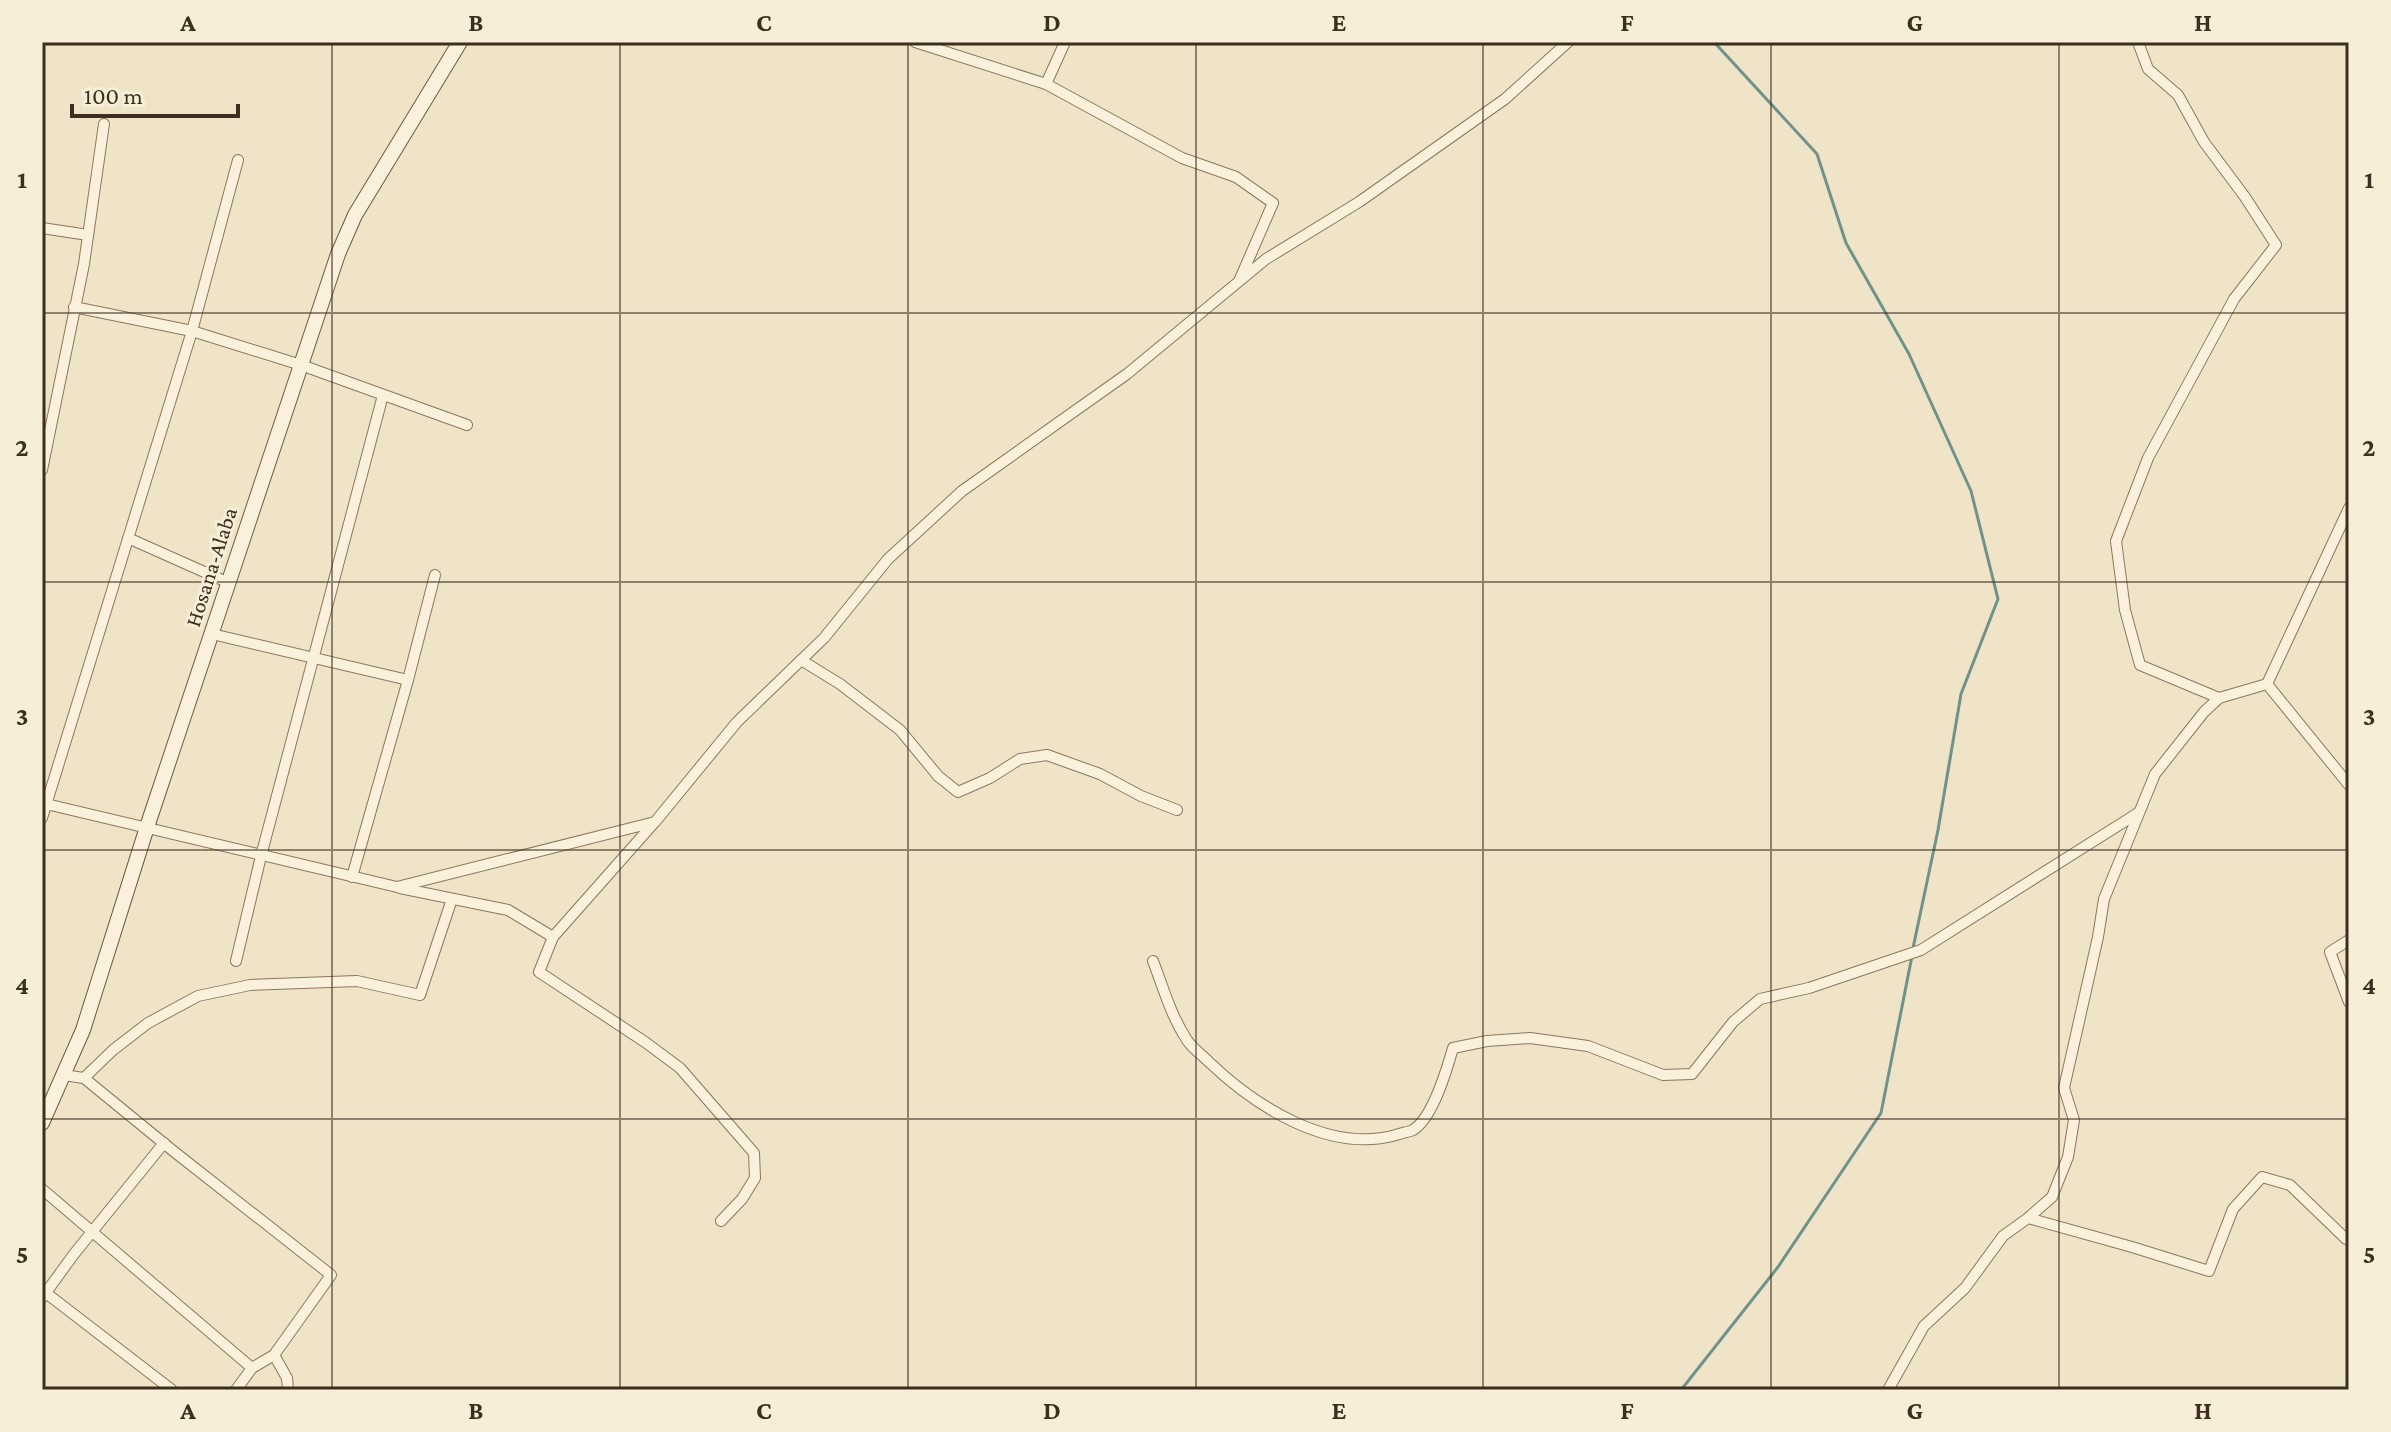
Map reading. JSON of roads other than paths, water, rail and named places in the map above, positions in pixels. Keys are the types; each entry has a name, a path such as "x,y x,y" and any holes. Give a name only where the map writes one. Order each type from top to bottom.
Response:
{"main road":[{"name":"Hosana-Alaba","path":"42,1123 83,1030 147,827 338,254 355,215 460,42"}],"street":[{"path":"915,42 1046,84 1182,158 1236,177 1273,203 1239,281"},
{"path":"1046,84 1065,42"},
{"path":"721,1221 742,1199 755,1178 754,1153 680,1068 539,972 553,937 655,822 737,722 824,638 888,559 962,491 1127,374 1266,259 1359,202 1505,99 1568,42"},
{"path":"2138,42 2148,69 2178,95 2204,142 2276,245 2234,299 2148,458 2116,541 2125,610 2140,665 2219,698"},
{"path":"42,470 84,264 104,124"},
{"path":"42,818 192,331 238,160"},
{"path":"42,228 88,235"},
{"path":"74,307 192,331 301,365 467,425"},
{"path":"236,961 383,395"},
{"path":"1888,1390 1924,1326 1965,1288 2003,1236 2052,1197 2068,1157 2074,1120 2064,1088 2104,899 2138,813 2155,774 2204,712 2219,698 2267,684 2349,508"},
{"path":"128,538 229,583"},
{"path":"352,877 435,575"},
{"path":"212,634 408,680"},
{"path":"801,660 840,684 900,730 938,776 958,792 990,778 1020,759 1047,755 1100,774 1141,796 1177,810"},
{"path":"2267,684 2349,785"},
{"path":"45,803 261,856 508,910 553,937"},
{"path":"1153,961 1188,1041 1225,1077 1269,1109 1312,1129 1341,1137 1381,1139 1414,1129 1429,1111 1445,1078 1453,1048 1487,1041 1530,1038 1588,1046 1663,1075 1692,1074 1733,1022 1760,999 1809,988 1921,950 2138,813"},
{"path":"397,887 655,822"},
{"path":"84,1078 148,1023 198,996 250,985 357,981 420,995 452,899"},
{"path":"2349,940 2330,952 2349,1002"},
{"path":"63,1075 84,1078 331,1275 274,1355 252,1368 236,1390"},
{"path":"164,1143 44,1296 172,1390"},
{"path":"2028,1218 2209,1271 2233,1209 2262,1177 2290,1185 2346,1239"},
{"path":"42,1189 252,1368"},
{"path":"274,1355 287,1378 288,1390"}],"waterway":[{"path":"1714,42 1817,154 1846,243 1909,354 1971,491 1998,599 1961,694 1938,830 1913,948"},
{"path":"1681,1390 1778,1267 1881,1113 1912,956"}]}
